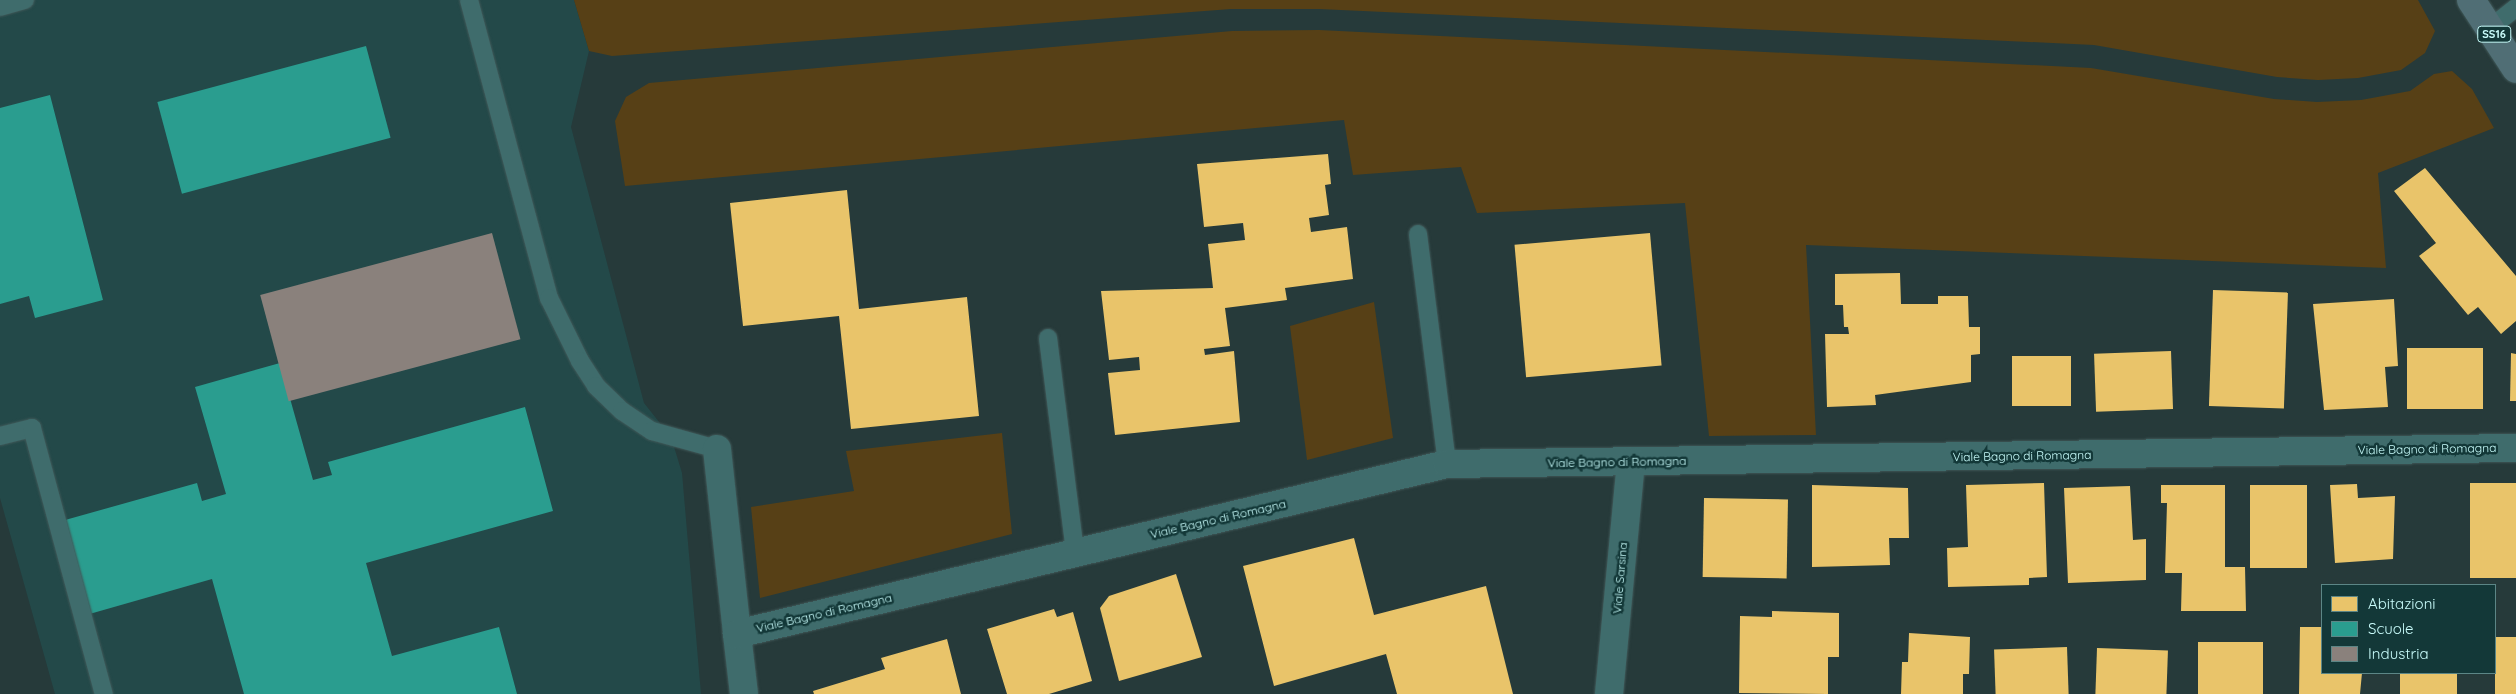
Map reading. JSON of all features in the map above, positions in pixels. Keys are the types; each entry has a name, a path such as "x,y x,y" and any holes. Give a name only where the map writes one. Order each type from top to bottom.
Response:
{"main road":[{"name":"SS16","path":"2471,0 2516,69"}],"street":[{"name":"Viale Bagno di Romagna","path":"737,634 1447,464 2516,448"},
{"name":"Viale Bagno di Romagna","path":"717,449 744,694"},
{"name":"Viale Sarsina","path":"1609,694 1631,462"}],"lane":[{"path":"0,7 25,0"},
{"path":"469,0 549,298 580,362 603,393 622,411 652,431 717,449"},
{"path":"2490,28 2516,8"},
{"path":"1418,234 1447,464"},
{"path":"1048,338 1075,553"},
{"path":"0,436 32,428 104,694"}],"shaded area":[{"path":"0,0 574,0 589,51 571,127 644,403 671,437 682,473 701,694 55,694 0,498"},
{"path":"574,0 2418,0 2435,31 2425,53 2401,70 2358,78 2318,80 2277,77 2094,45 1319,9 1231,9 612,56 589,51"},
{"path":"1319,30 2091,68 2274,99 2317,102 2361,100 2410,91 2434,74 2452,71 2472,89 2494,128 2378,173 2386,268 1806,245 1816,435 1709,436 1685,203 1477,213 1461,167 1353,175 1344,120 625,186 615,121 626,97 649,83 1232,31"},
{"path":"1374,302 1393,438 1307,460 1290,326"},
{"path":"1002,433 1012,534 760,598 751,507 854,491 846,451"}],"building: Abitazioni":[{"path":"1328,154 1331,184 1325,185 1329,215 1309,218 1311,232 1347,227 1353,279 1285,288 1287,300 1225,308 1230,346 1204,349 1205,355 1234,351 1240,422 1115,435 1108,373 1140,370 1139,357 1109,360 1101,291 1213,288 1208,244 1245,240 1243,223 1204,227 1197,164"},
{"path":"2425,168 2516,276 2516,321 2501,334 2478,307 2468,315 2419,256 2436,243 2394,191"},
{"path":"847,190 859,309 967,297 979,416 851,429 839,316 743,326 730,203"},
{"path":"1650,233 1662,365 1526,377 1515,245"},
{"path":"1900,273 1901,304 1938,304 1938,296 1968,296 1969,327 1980,327 1980,354 1971,355 1971,382 1875,395 1876,405 1827,407 1825,334 1849,334 1848,327 1844,327 1843,305 1835,305 1835,274"},
{"path":"2213,290 2288,293 2284,409 2209,406"},
{"path":"2394,299 2398,366 2385,367 2388,407 2324,410 2313,304"},
{"path":"2407,348 2483,348 2483,409 2407,409"},
{"path":"2171,351 2173,409 2096,412 2094,354"},
{"path":"2511,353 2516,354 2516,401 2510,401"},
{"path":"2012,356 2071,356 2071,406 2012,406"},
{"path":"2044,483 2047,577 2029,578 2029,585 1948,587 1947,548 1968,547 1966,485"},
{"path":"2470,483 2516,483 2516,578 2470,578"},
{"path":"2357,484 2358,498 2395,496 2393,559 2335,563 2330,485"},
{"path":"1812,485 1908,488 1909,538 1889,538 1890,565 1812,567"},
{"path":"2161,485 2225,485 2225,567 2245,567 2246,611 2181,611 2182,573 2165,573 2167,503 2161,503"},
{"path":"2250,485 2307,485 2307,568 2250,568"},
{"path":"2130,486 2133,540 2146,539 2146,580 2068,583 2064,488"},
{"path":"1704,498 1788,499 1787,578 1703,577"},
{"path":"1354,538 1374,615 1486,586 1513,694 1397,694 1386,654 1274,686 1243,566"},
{"path":"1176,574 1202,657 1119,681 1100,608 1109,596"},
{"path":"1054,609 1057,617 1073,612 1092,681 1049,694 1007,694 987,629"},
{"path":"1772,611 1839,613 1839,657 1828,657 1828,694 1739,693 1740,616 1772,617"},
{"path":"2300,627 2321,627 2321,674 2362,674 2360,694 2299,694"},
{"path":"1909,633 1970,637 1969,674 1963,674 1963,694 1901,694 1902,662 1908,662"},
{"path":"2496,637 2516,637 2516,694 2495,694"},
{"path":"947,639 961,694 814,694 813,691 885,669 881,658"},
{"path":"2198,642 2263,642 2263,694 2198,694"},
{"path":"2067,647 2069,694 1996,694 1994,650"},
{"path":"2097,648 2168,650 2166,694 2095,694"},
{"path":"2400,674 2457,674 2457,694 2400,694"}],"building: Scuole":[{"path":"366,46 391,138 182,194 157,102"},
{"path":"50,95 103,300 35,318 29,296 0,304 0,108"},
{"path":"280,363 313,480 332,475 328,462 525,407 553,511 366,563 392,656 499,627 517,694 244,694 212,579 86,615 58,522 197,483 202,501 226,494 195,387"}],"building: Industria":[{"path":"492,233 520,339 289,401 260,295"}]}
